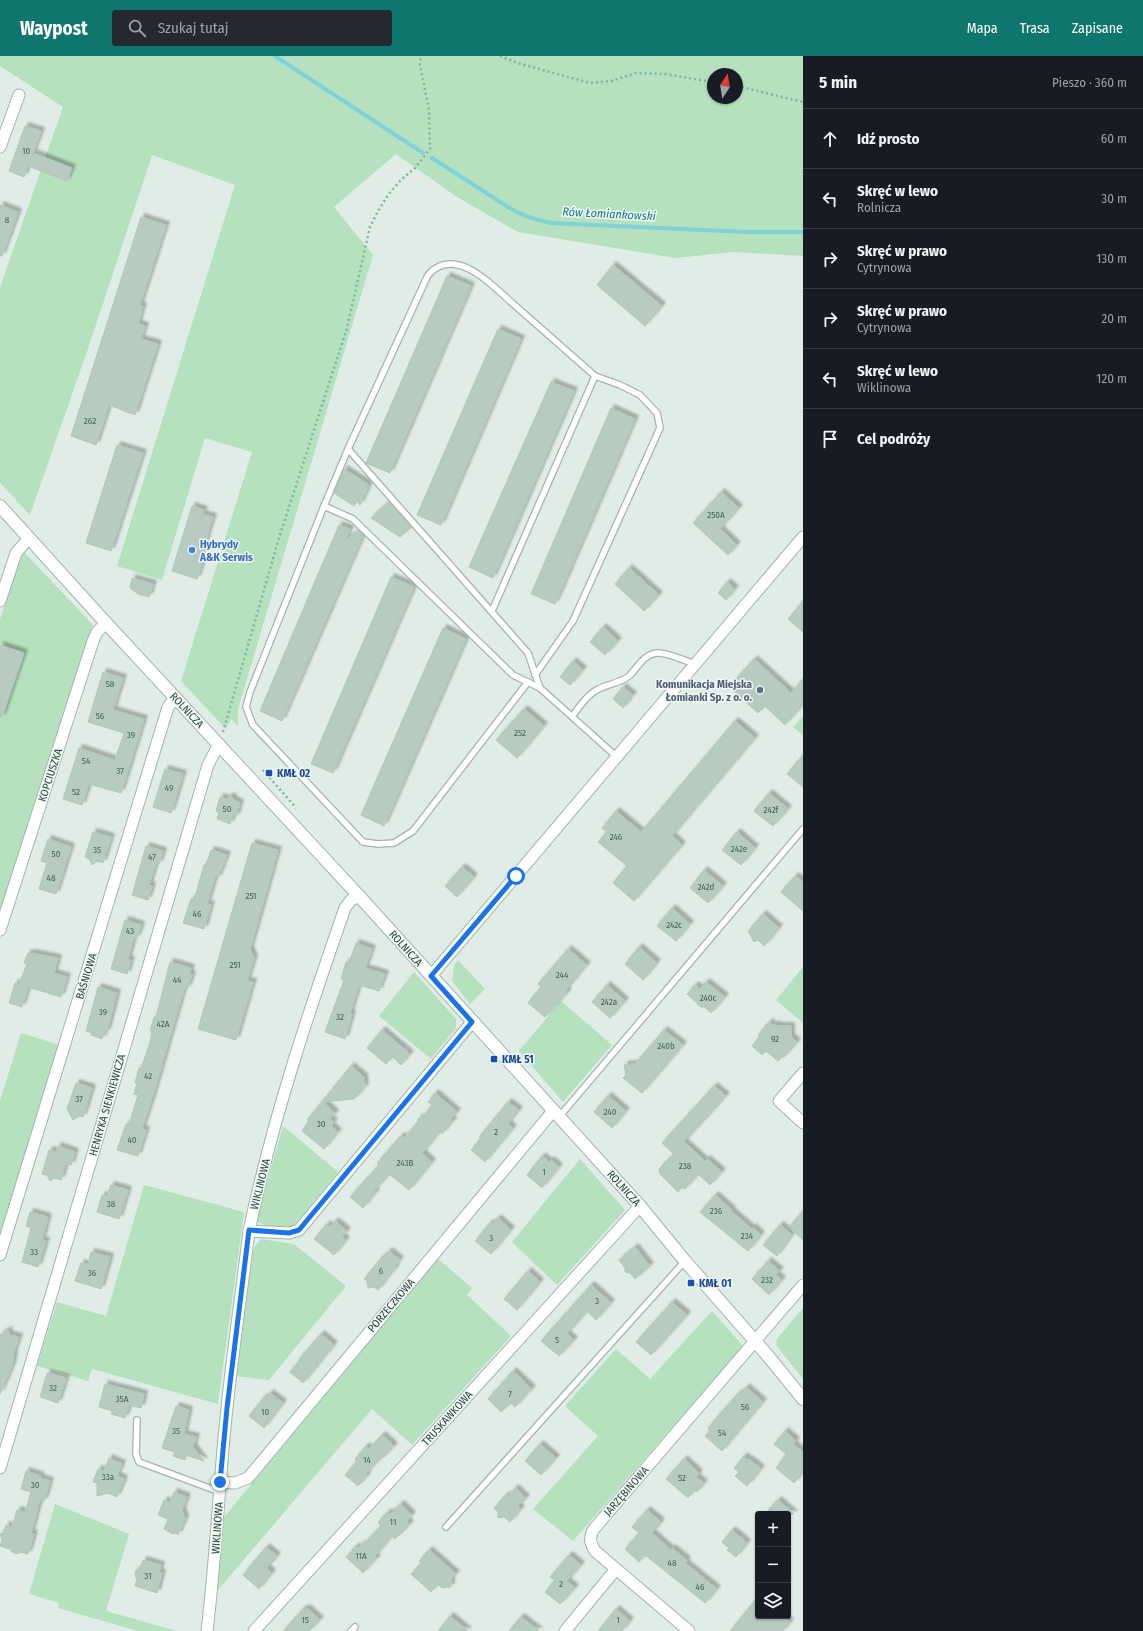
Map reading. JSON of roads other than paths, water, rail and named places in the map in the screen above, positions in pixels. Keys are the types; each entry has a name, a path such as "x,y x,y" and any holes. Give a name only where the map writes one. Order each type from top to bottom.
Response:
{"street":[{"path":"0,147 19,95"},
{"name":"ROLNICZA","path":"0,506 175,698 359,896 640,1206 684,1261 755,1341 803,1400"},
{"path":"431,976 803,537"},
{"path":"0,601 16,553 30,538"},
{"name":"KOPCIUSZKA","path":"0,930 93,641 97,632 106,623"},
{"name":"BAŚNIOWA","path":"0,1256 169,704 175,698"},
{"name":"HENRYKA SIENKIEWICZA","path":"0,1468 208,765 219,744"},
{"name":"WIKLINOWA","path":"207,1631 214,1580 227,1408 249,1230 269,1148 308,1014 345,908 351,900 359,896"},
{"path":"249,1230 289,1233 299,1230 472,1022"},
{"path":"803,1073 779,1102 803,1123"},
{"name":"PORZECZKOWA","path":"220,1487 248,1478 556,1114"},
{"name":"TRUSKAWKOWA","path":"254,1631 640,1206"},
{"path":"755,1341 803,1285"},
{"name":"JARZĘBINOWA","path":"689,1631 595,1551 590,1544 590,1535 755,1341"},
{"path":"565,1631 616,1569"}],"lane":[{"path":"528,682 413,831 394,843 378,844 363,842 253,725 246,707 250,692 348,449 428,275 435,268 443,264 457,264 470,269 490,284 595,376 620,385 640,395 657,413 660,428 573,621 535,675"},
{"path":"492,611 595,376"},
{"path":"348,449 528,653 540,688"},
{"path":"324,506 353,519 513,675 540,688 617,757"},
{"path":"572,716 587,697 596,690 629,676 640,661 651,654 658,652 696,664"},
{"path":"556,1114 803,829"},
{"path":"446,1527 684,1261"},
{"path":"137,1420 136,1454 139,1462 220,1487"}],"waterway":[{"name":"Rów Łomiankowski","path":"275,56 423,153"},
{"name":"Rów Łomiankowski","path":"432,158 518,213 551,223 746,232 803,232"}],"place":[{"name":"Hybrydy A&K Serwis","path":"192,550"},
{"name":"Komunikacja Miejska Łomianki Sp. z o. o.","path":"760,690"},
{"name":"KMŁ 02","path":"269,773"},
{"name":"KMŁ 51","path":"494,1059"},
{"name":"KMŁ 01","path":"691,1283"}]}
